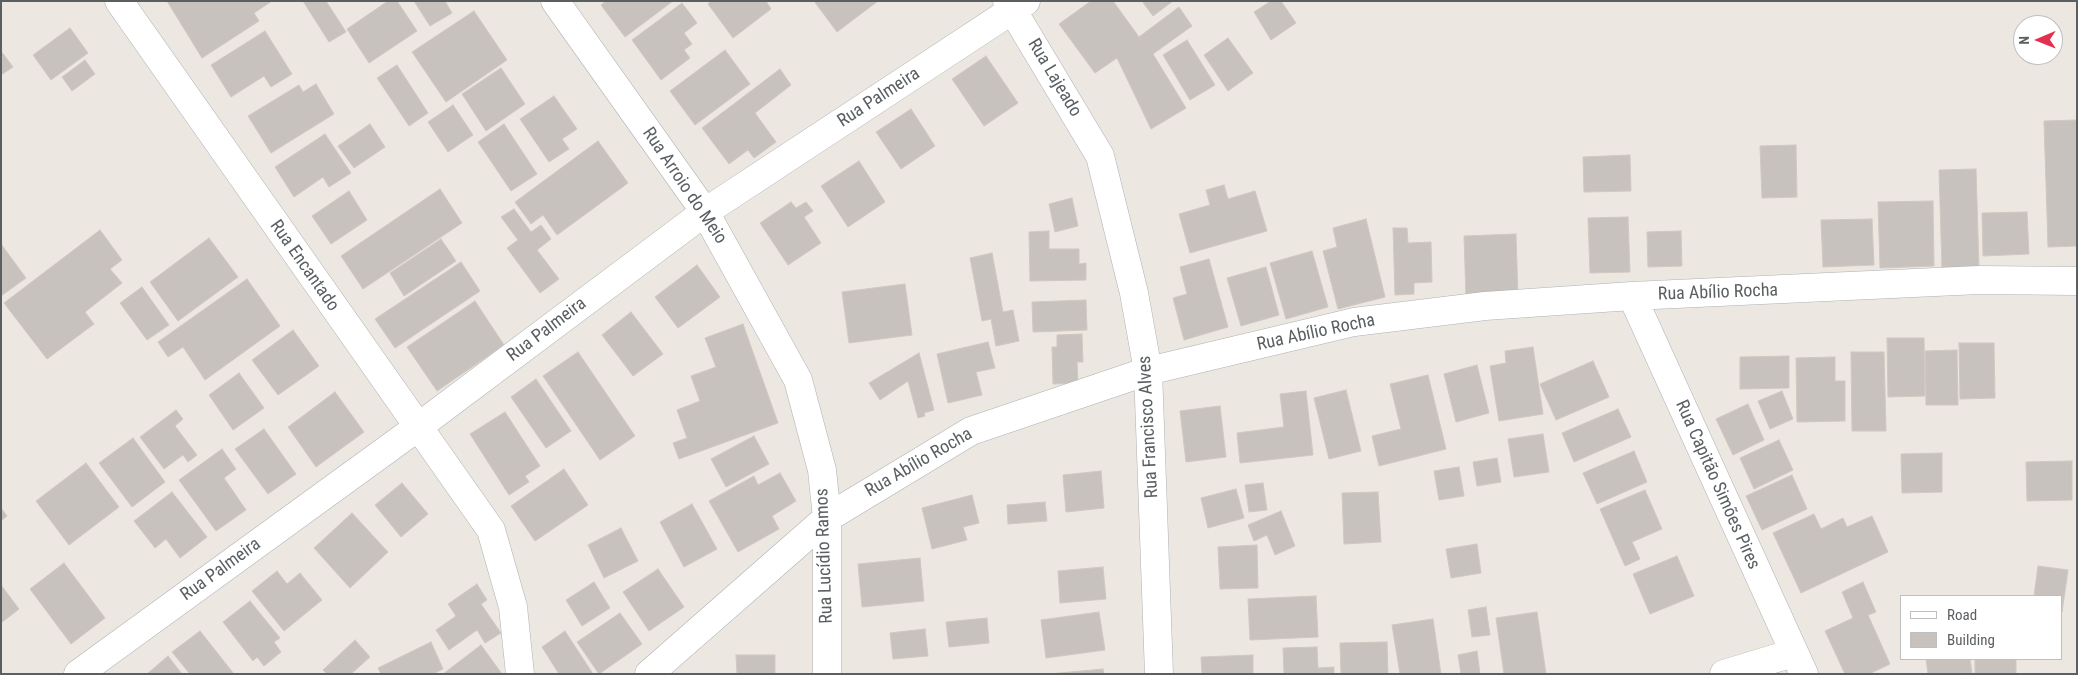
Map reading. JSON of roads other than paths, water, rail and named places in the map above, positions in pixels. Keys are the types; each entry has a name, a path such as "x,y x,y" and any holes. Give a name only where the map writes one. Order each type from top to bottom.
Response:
{"street":[{"name":"Rua Encantado","path":"119,1 491,530 513,607 520,674"},
{"name":"Rua Arroio do Meio","path":"555,1 705,212 798,380"},
{"name":"Rua Palmeira","path":"78,674 418,427 705,212 1015,4"},
{"name":"Rua Lajeado","path":"1015,4 1100,156"},
{"name":"Rua Francisco Alves","path":"1100,156 1134,293 1148,371 1159,674"},
{"name":"Rua Abílio Rocha","path":"649,674 827,518 971,431 1148,371 1354,322 1485,306 1632,296 1979,280 2077,281"},
{"name":"Rua Capitão Simões Pires","path":"1632,296 1799,663"},
{"name":"Rua Lucídio Ramos","path":"798,380 822,470 827,518 827,674"},
{"path":"1724,674 1799,663"}]}
